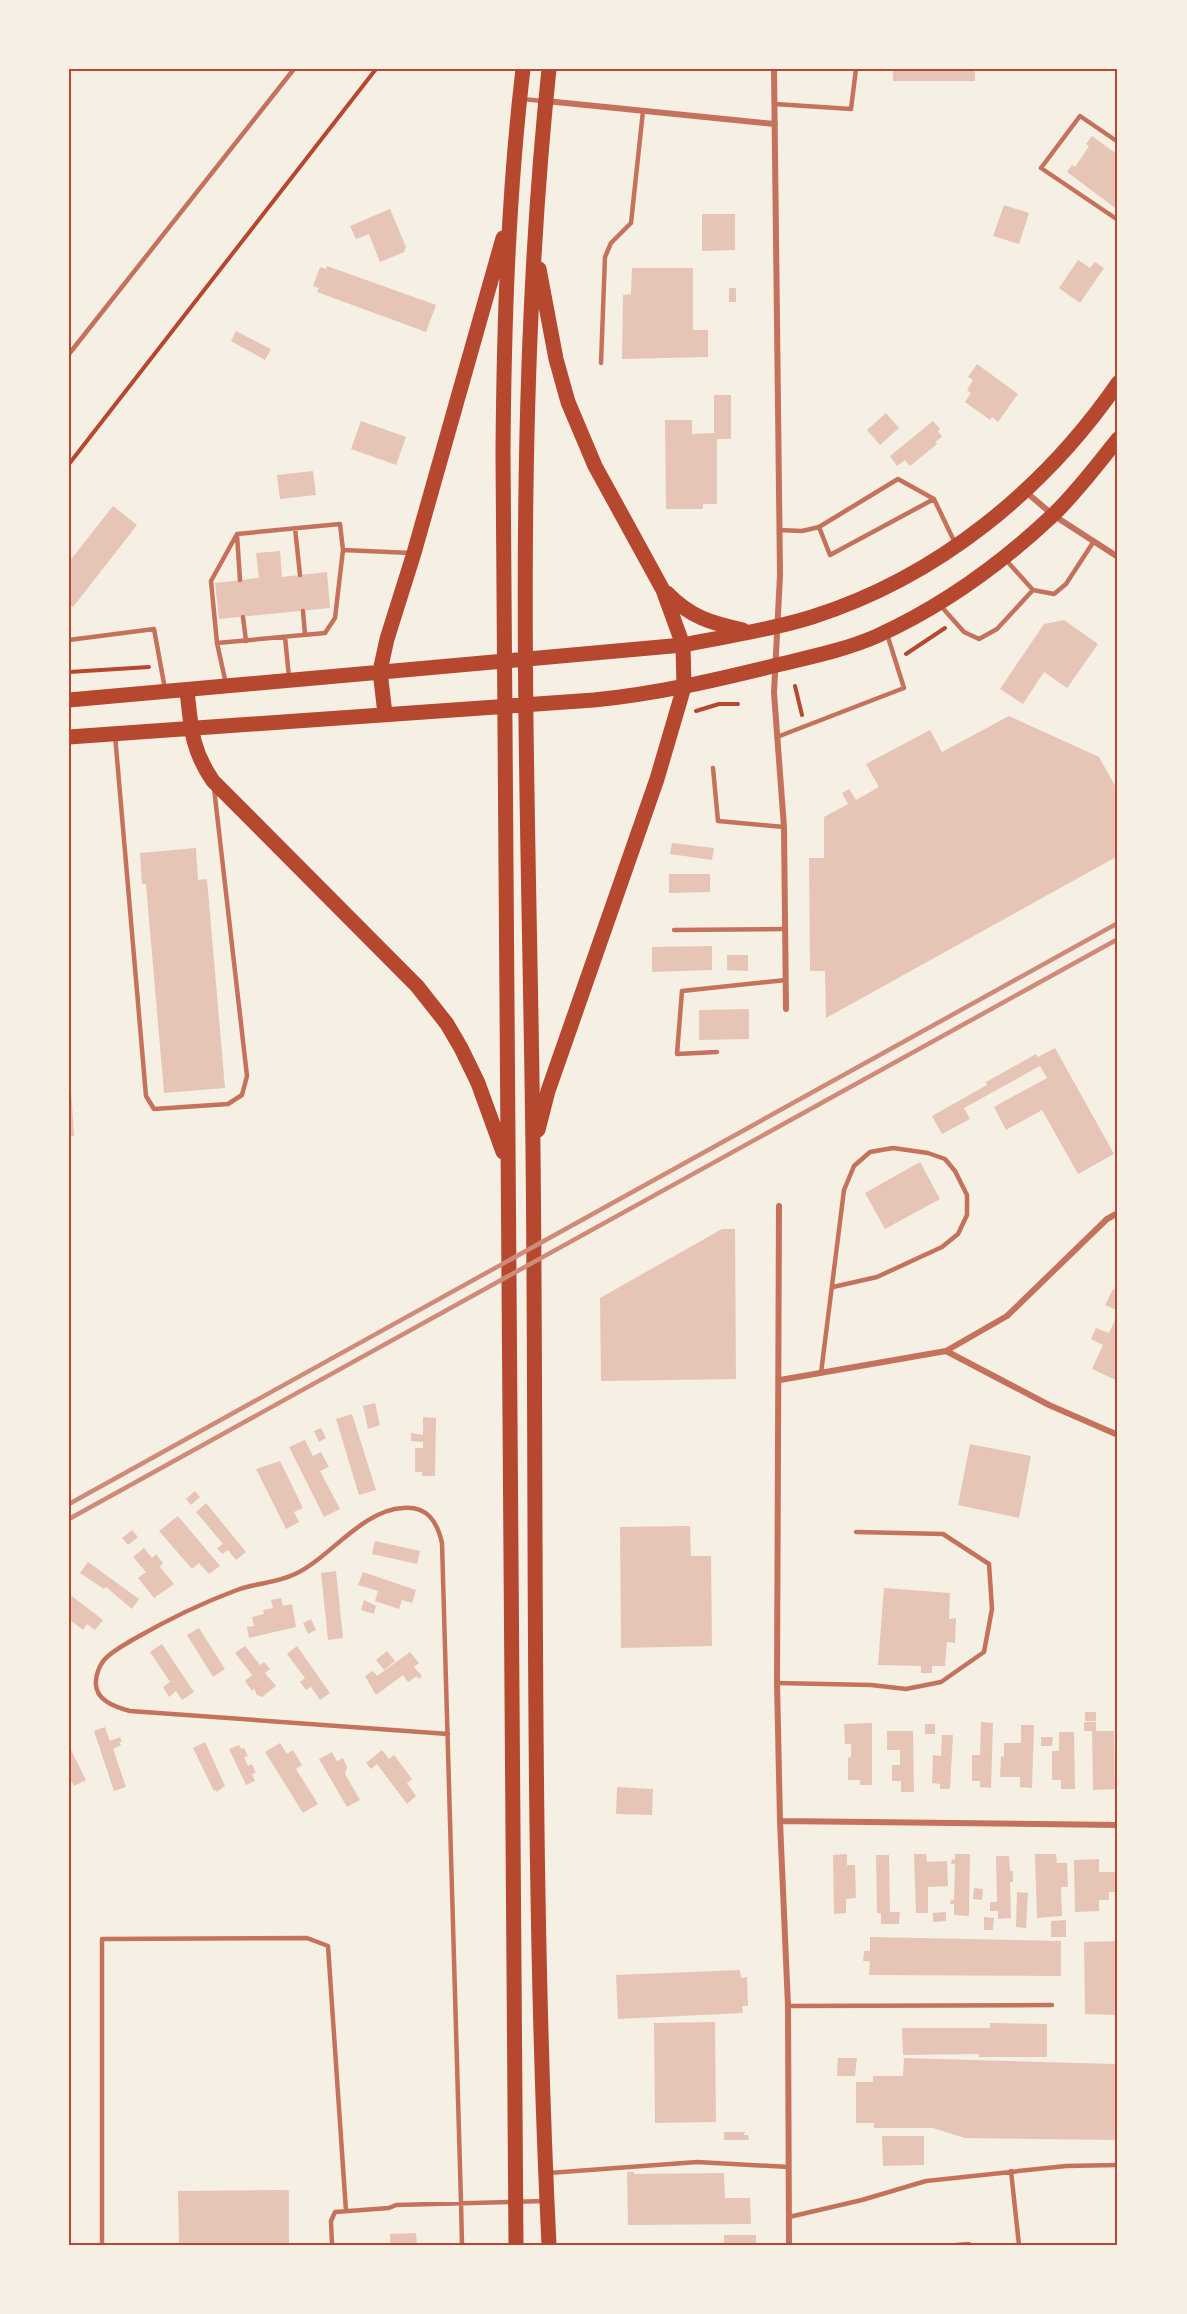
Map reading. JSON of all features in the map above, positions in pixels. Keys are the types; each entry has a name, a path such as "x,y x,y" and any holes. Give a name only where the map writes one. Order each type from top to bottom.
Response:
{"main road":[{"path":"516,2245 503,614 504,328 523,69"},
{"path":"549,69 534,246 529,350 525,612 534,1193 541,2025 549,2245"},
{"path":"385,714 380,671 387,639 414,554 511,212"},
{"path":"533,1150 548,1091 657,779 684,687 684,645 663,590 594,466 568,402 556,359 534,246"},
{"path":"69,700 684,645 778,627 858,599 902,578 956,545 1026,491 1057,460 1118,383"},
{"path":"69,737 644,695 838,650 886,631 938,603 1003,557 1053,514 1118,439"},
{"path":"663,590 682,608 697,617 752,632"},
{"path":"187,690 190,727 196,751 213,781 417,986 447,1024 478,1083 507,1163"}],"street":[{"path":"774,69 779,530 778,627 774,693 784,827 786,1009"},
{"path":"546,101 775,123"},
{"path":"1026,491 1053,514 1118,557"},
{"path":"779,1206 777,1683 788,2006 789,2245"},
{"path":"780,1380 946,1351 1007,1316 1107,1219 1118,1213"},
{"path":"946,1351 1049,1406 1118,1435"},
{"path":"780,1821 1118,1825"}],"lane":[{"path":"69,354 294,69"},
{"path":"775,104 851,109 856,69"},
{"path":"520,99 546,101"},
{"path":"601,363 605,257 612,243 631,223 643,111"},
{"path":"1118,142 1080,116 1041,168 1118,220"},
{"path":"779,530 802,531 819,527 898,479 934,499 956,545"},
{"path":"819,527 830,555 934,499"},
{"path":"217,643 326,633 335,618 343,550 340,524 237,534"},
{"path":"295,528 300,575"},
{"path":"237,534 240,580"},
{"path":"226,686 217,643 211,581 237,534"},
{"path":"1003,557 1033,590 1054,594 1066,584 1094,541"},
{"path":"343,550 414,554"},
{"path":"938,603 964,632 980,639 997,629 1033,590"},
{"path":"303,611 305,635"},
{"path":"243,617 246,640"},
{"path":"69,640 154,629 161,666 158,692"},
{"path":"777,737 904,688 886,631"},
{"path":"285,637 289,680"},
{"path":"115,733 146,1096 154,1109 228,1104 242,1095 247,1076 213,781"},
{"path":"713,768 718,821 784,827"},
{"path":"674,930 785,929"},
{"path":"717,1052 677,1054 682,991 786,980"},
{"path":"821,1373 844,1190 855,1166 870,1152 893,1148 928,1153 945,1159 967,1195 967,1215 958,1234 942,1247 877,1277 833,1287"},
{"path":"448,1734 130,1711 115,1707 104,1700 97,1692 95,1682 103,1661 115,1651 165,1621 239,1589 296,1574 371,1519 393,1509 412,1508 423,1511 438,1526 442,1543 448,1734 462,2202 462,2245"},
{"path":"777,1683 871,1685 906,1689 941,1682 984,1652 992,1610 990,1564 943,1534 856,1532"},
{"path":"102,2245 102,1939 308,1938 328,1946 346,2211"},
{"path":"788,2006 1052,2005"},
{"path":"546,2173 697,2162 789,2166"},
{"path":"789,2217 862,2200 926,2181 1066,2166 1118,2165"},
{"path":"1011,2171 1019,2245"},
{"path":"332,2245 331,2221 334,2212 389,2208 396,2205 547,2200"},
{"path":"956,2245 969,2244"}],"path":[{"path":"69,464 376,69"},
{"path":"896,662 955,622"},
{"path":"69,672 161,666"},
{"path":"795,686 804,727"},
{"path":"696,711 719,704 738,704"}],"building":[{"path":"893,69 975,69 975,81 893,81"},
{"path":"1092,136 1118,155 1118,210 1067,172 1072,165 1075,167 1089,146 1086,144"},
{"path":"1004,205 1029,213 1019,244 993,236"},
{"path":"390,209 406,247 404,252 380,262 369,234 356,239 350,226"},
{"path":"702,214 735,214 735,250 702,251"},
{"path":"1078,260 1090,268 1095,262 1104,268 1080,303 1059,288"},
{"path":"327,266 436,305 426,332 317,292 319,288 313,286 320,267 326,269"},
{"path":"632,268 693,268 693,330 708,330 708,357 622,359 623,295 631,294"},
{"path":"729,288 736,288 736,302 729,302"},
{"path":"236,331 271,349 265,360 231,341"},
{"path":"977,364 1018,394 998,422 992,417 990,420 965,402 971,393 967,390 973,380 968,377"},
{"path":"714,395 731,395 731,439 717,439 717,504 703,504 703,509 666,509 665,420 692,420 692,434 714,433"},
{"path":"886,413 899,428 880,445 867,430"},
{"path":"361,421 406,437 396,465 351,449"},
{"path":"933,421 940,429 938,431 942,437 935,442 937,444 910,466 905,460 897,466 890,456"},
{"path":"313,471 316,495 280,499 277,475"},
{"path":"113,506 137,525 73,607 69,604 69,562"},
{"path":"280,551 282,577 327,572 330,608 219,619 215,583 259,578 256,553"},
{"path":"1064,620 1098,644 1067,688 1044,672 1023,704 1000,689 1044,624"},
{"path":"1009,716 1099,757 1118,791 1118,856 826,1018 825,971 810,971 809,858 824,858 824,817 848,804 842,793 849,789 856,800 879,787 866,764 930,730 942,752"},
{"path":"672,843 714,848 712,860 670,854"},
{"path":"196,848 198,880 207,879 225,1088 164,1093 146,884 142,884 140,853"},
{"path":"669,874 710,874 710,892 669,893"},
{"path":"712,946 712,970 652,972 652,947"},
{"path":"727,955 748,955 748,971 727,970"},
{"path":"749,1009 749,1039 699,1040 699,1010"},
{"path":"1055,1048 1114,1154 1078,1174 1042,1110 1006,1130 994,1107 1047,1078 1040,1066 964,1108 970,1119 942,1134 932,1116 1036,1054 1038,1057"},
{"path":"69,1090 71,1090 74,1136 69,1136"},
{"path":"920,1162 940,1199 885,1229 865,1193"},
{"path":"722,1229 735,1229 736,1379 601,1381 600,1298"},
{"path":"1113,1289 1118,1291 1118,1311 1105,1305"},
{"path":"1118,1313 1118,1381 1092,1369 1103,1345 1091,1339 1096,1328 1109,1333"},
{"path":"375,1403 380,1425 368,1429 363,1406"},
{"path":"352,1414 376,1490 359,1495 336,1419"},
{"path":"423,1417 436,1418 435,1476 422,1476 422,1472 415,1472 415,1448 423,1448 423,1442 411,1441 411,1433 423,1435"},
{"path":"321,1428 326,1438 319,1442 314,1431"},
{"path":"305,1440 313,1456 321,1452 329,1467 320,1471 340,1509 324,1517 289,1447"},
{"path":"970,1444 1031,1456 1019,1518 958,1505"},
{"path":"280,1461 303,1508 294,1512 299,1522 286,1529 256,1469"},
{"path":"195,1491 200,1497 191,1505 186,1499"},
{"path":"206,1503 246,1552 236,1560 228,1550 222,1554 217,1548 223,1544 196,1512"},
{"path":"178,1516 220,1566 209,1574 199,1563 192,1569 159,1531"},
{"path":"690,1526 691,1556 711,1556 712,1646 621,1648 620,1527"},
{"path":"132,1530 138,1537 128,1545 122,1538"},
{"path":"375,1541 420,1551 417,1564 372,1554"},
{"path":"144,1548 152,1558 156,1554 163,1563 160,1567 174,1584 154,1598 138,1578 146,1572 133,1557"},
{"path":"88,1562 139,1599 132,1609 106,1587 104,1589 80,1573"},
{"path":"336,1571 343,1638 328,1640 321,1573"},
{"path":"363,1572 416,1590 412,1603 402,1600 399,1609 375,1601 378,1591 358,1585"},
{"path":"884,1588 950,1593 949,1619 956,1618 955,1643 947,1642 945,1666 932,1666 932,1673 921,1673 921,1666 878,1665"},
{"path":"69,1594 103,1620 95,1630 87,1624 83,1630 69,1619 71,1612"},
{"path":"281,1598 283,1606 292,1604 296,1627 249,1638 247,1627 254,1626 252,1617 264,1614 263,1610 273,1608 271,1600"},
{"path":"364,1600 376,1606 374,1614 361,1610"},
{"path":"311,1619 316,1630 308,1634 303,1623"},
{"path":"199,1628 225,1669 213,1677 187,1635"},
{"path":"162,1644 194,1692 182,1700 176,1691 169,1697 163,1687 170,1682 150,1652"},
{"path":"245,1646 260,1665 264,1662 270,1669 265,1673 276,1686 262,1697 257,1695 254,1689 252,1691 245,1681 252,1675 235,1653"},
{"path":"297,1646 330,1693 320,1700 311,1687 306,1690 300,1682 305,1678 287,1654"},
{"path":"387,1651 395,1661 384,1670 376,1660"},
{"path":"410,1652 419,1663 414,1667 422,1676 419,1679 417,1676 408,1682 403,1675 376,1695 365,1676 373,1671 377,1676"},
{"path":"1085,1712 1096,1712 1096,1721 1085,1721"},
{"path":"981,1722 993,1723 991,1788 980,1787 980,1781 972,1781 972,1755 980,1755"},
{"path":"1084,1722 1096,1722 1096,1731 1114,1731 1115,1789 1093,1790 1092,1731 1084,1731"},
{"path":"872,1723 872,1785 860,1785 860,1780 848,1780 848,1758 851,1757 851,1744 845,1744 844,1724"},
{"path":"925,1724 935,1724 935,1734 925,1734"},
{"path":"1021,1725 1034,1725 1032,1788 1020,1787 1020,1777 1000,1777 1004,1743 1021,1743"},
{"path":"105,1727 110,1741 120,1737 122,1742 119,1742 121,1745 113,1749 126,1787 114,1791 94,1731"},
{"path":"887,1731 913,1731 914,1792 901,1792 901,1781 892,1781 892,1765 900,1765 900,1750 887,1750"},
{"path":"1059,1732 1074,1732 1075,1789 1061,1789 1061,1780 1052,1780 1052,1751 1059,1751"},
{"path":"942,1735 953,1735 950,1789 940,1789 940,1784 932,1783 933,1755 941,1756"},
{"path":"1041,1737 1053,1737 1052,1746 1041,1746"},
{"path":"205,1742 225,1786 217,1792 214,1791 193,1748"},
{"path":"280,1743 287,1754 293,1750 302,1765 296,1769 318,1804 303,1813 265,1752"},
{"path":"239,1745 241,1749 244,1748 248,1756 244,1757 248,1766 252,1764 256,1773 252,1774 255,1781 246,1785 229,1749"},
{"path":"69,1746 86,1780 74,1786 69,1777"},
{"path":"382,1750 389,1759 394,1755 412,1779 407,1783 416,1796 407,1804 377,1764 371,1769 366,1763"},
{"path":"332,1752 337,1761 343,1758 347,1767 345,1774 360,1800 347,1807 319,1759"},
{"path":"617,1787 653,1789 652,1815 616,1814"},
{"path":"847,1854 847,1865 855,1865 856,1898 846,1899 846,1913 834,1914 833,1855"},
{"path":"914,1854 926,1854 927,1862 947,1861 948,1886 928,1887 928,1913 916,1913"},
{"path":"955,1854 970,1854 969,1916 954,1915 954,1904 950,1904 951,1900 954,1900 955,1864 951,1864 952,1859 955,1860"},
{"path":"1035,1854 1056,1854 1057,1863 1067,1863 1068,1887 1061,1887 1062,1916 1037,1918"},
{"path":"876,1855 889,1855 890,1912 900,1912 899,1924 881,1924 881,1913 877,1913"},
{"path":"996,1856 1009,1856 1010,1871 1013,1871 1013,1882 1010,1882 1011,1918 998,1919 998,1911 990,1911 990,1902 997,1902"},
{"path":"1099,1859 1099,1872 1118,1872 1118,1892 1109,1892 1109,1900 1099,1900 1099,1911 1075,1912 1074,1860"},
{"path":"974,1888 983,1889 982,1900 973,1899"},
{"path":"1017,1892 1028,1893 1026,1928 1016,1927"},
{"path":"946,1912 946,1921 933,1922 933,1913"},
{"path":"984,1917 994,1918 993,1930 984,1930"},
{"path":"1066,1920 1066,1937 1051,1937 1051,1921"},
{"path":"870,1937 1061,1941 1061,1976 869,1975 870,1961 863,1961 864,1951 870,1951"},
{"path":"1117,1941 1118,2015 1085,2014 1084,1942"},
{"path":"740,1970 741,1978 747,1977 748,2006 742,2006 743,2013 618,2019 616,1975"},
{"path":"715,2022 716,2122 655,2123 654,2023"},
{"path":"990,2023 1047,2024 1047,2057 979,2057 979,2054 903,2055 902,2028 990,2028"},
{"path":"838,2058 857,2058 855,2076 837,2076"},
{"path":"904,2058 1115,2064 1117,2140 965,2138 933,2128 874,2128 874,2123 856,2123 856,2082 873,2082 873,2076 903,2076"},
{"path":"724,2132 745,2132 744,2135 748,2135 749,2140 724,2140"},
{"path":"882,2136 924,2136 924,2165 883,2166"},
{"path":"627,2172 634,2172 634,2174 724,2173 725,2198 750,2198 751,2224 628,2225"},
{"path":"178,2191 289,2191 289,2245 179,2245"},
{"path":"416,2233 417,2245 390,2245 390,2234"},
{"path":"724,2235 756,2235 756,2245 724,2245"}],"railway":[{"path":"69,1504 1118,923"},
{"path":"69,1519 1118,939"}]}
